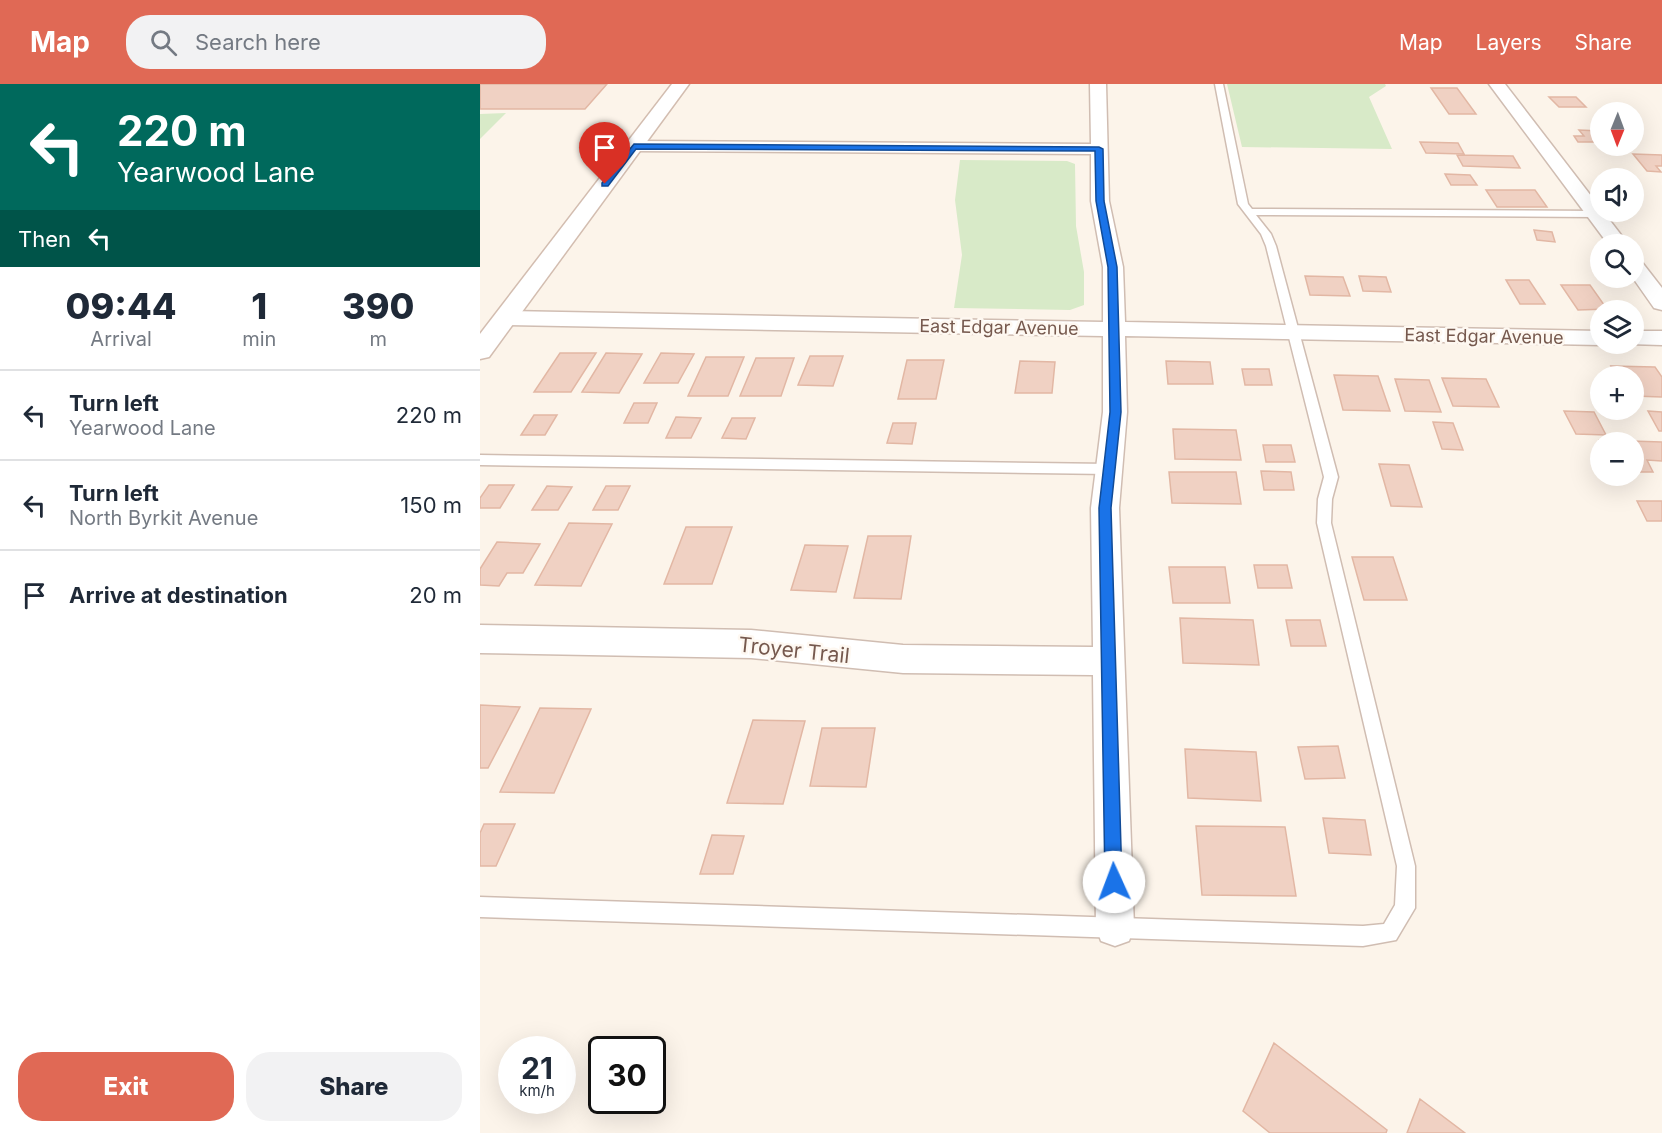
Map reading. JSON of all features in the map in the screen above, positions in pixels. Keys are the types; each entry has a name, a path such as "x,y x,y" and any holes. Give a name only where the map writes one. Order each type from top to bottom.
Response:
{"street":[{"path":"480,351 681,84"},
{"path":"1098,84 1100,201 1113,267 1115,412 1105,508 1115,927"},
{"path":"1497,84 1590,206"},
{"path":"634,146 1099,149"},
{"path":"1644,279 1662,303"},
{"name":"East Edgar Avenue","path":"505,318 1590,338"},
{"path":"1644,338 1662,339"},
{"name":"Troyer Trail","path":"480,639 751,644 903,659 1107,661"}],"lane":[{"path":"480,907 1363,936 1389,933 1405,908 1406,866 1324,523 1325,499 1331,477 1271,246 1266,234 1243,204 1219,84"},
{"path":"1248,212 1590,214"},
{"path":"480,460 1109,469"}],"green space":[{"path":"1227,84 1385,84 1386,86 1369,97 1392,149 1242,147"},
{"path":"506,113 480,139 480,114"},
{"path":"960,160 1067,161 1075,164 1076,226 1084,272 1084,305 1070,310 954,308 962,255 955,200"}],"building":[{"path":"480,84 607,84 585,109 480,109"},
{"path":"1431,88 1457,88 1476,114 1449,114"},
{"path":"1549,97 1576,97 1586,107 1559,107"},
{"path":"1579,130 1590,131 1590,142 1578,142 1574,136 1584,136"},
{"path":"1420,142 1458,143 1464,154 1426,153"},
{"path":"1457,155 1513,156 1520,168 1463,166"},
{"path":"1662,155 1662,166 1656,166 1661,172 1647,171 1635,156"},
{"path":"1445,174 1470,175 1477,185 1451,185"},
{"path":"1486,190 1535,190 1547,207 1497,207"},
{"path":"1534,230 1552,232 1555,242 1537,240"},
{"path":"1305,276 1343,277 1350,296 1310,295"},
{"path":"1359,276 1386,277 1391,292 1363,291"},
{"path":"1506,280 1529,280 1545,304 1520,304"},
{"path":"1561,285 1590,285 1601,300 1590,300 1590,310 1578,310"},
{"path":"560,353 596,353 571,392 534,392"},
{"path":"606,353 642,354 619,393 582,392"},
{"path":"661,353 694,354 678,383 644,383"},
{"path":"810,356 843,356 833,386 798,385"},
{"path":"706,357 744,357 728,396 688,396"},
{"path":"756,358 794,358 781,396 740,396"},
{"path":"907,360 944,360 936,399 898,399"},
{"path":"1020,361 1055,362 1052,393 1015,393"},
{"path":"1166,361 1210,362 1213,384 1168,384"},
{"path":"1644,367 1655,367 1662,377 1662,397 1644,396"},
{"path":"1242,369 1269,369 1272,385 1245,385"},
{"path":"1334,375 1378,376 1390,411 1343,410"},
{"path":"1442,378 1486,379 1499,407 1453,406"},
{"path":"1395,379 1429,380 1441,412 1405,411"},
{"path":"634,403 657,403 648,423 624,423"},
{"path":"1564,411 1590,412 1590,420 1598,420 1604,432 1590,432 1590,434 1576,434"},
{"path":"1648,411 1662,412 1662,431 1659,431"},
{"path":"534,415 557,415 545,435 521,435"},
{"path":"676,417 701,418 691,438 666,438"},
{"path":"732,418 755,418 746,439 722,438"},
{"path":"1433,422 1453,423 1463,450 1442,449"},
{"path":"893,423 916,423 912,444 887,443"},
{"path":"1173,429 1236,430 1241,460 1175,459"},
{"path":"1644,441 1662,442 1662,461 1647,460 1653,472 1644,472"},
{"path":"1263,445 1291,445 1295,462 1266,462"},
{"path":"1379,464 1409,465 1422,507 1391,506"},
{"path":"1261,471 1291,472 1294,490 1264,490"},
{"path":"1169,472 1236,472 1241,504 1172,503"},
{"path":"489,485 514,485 500,508 480,508 480,498"},
{"path":"547,486 572,487 558,510 532,510"},
{"path":"606,486 630,486 618,510 593,510"},
{"path":"1637,501 1662,501 1662,521 1647,521"},
{"path":"569,523 612,524 581,586 535,585"},
{"path":"686,527 732,527 712,584 664,584"},
{"path":"868,536 911,536 901,599 854,598"},
{"path":"497,542 540,544 523,573 507,573 499,586 480,585 480,569"},
{"path":"805,545 848,546 836,592 791,590"},
{"path":"1352,557 1393,557 1407,600 1364,600"},
{"path":"1254,565 1287,565 1292,588 1258,588"},
{"path":"1169,567 1225,567 1230,603 1173,603"},
{"path":"1180,618 1253,620 1259,665 1183,663"},
{"path":"1286,620 1320,620 1326,646 1291,646"},
{"path":"480,705 520,707 488,768 480,768"},
{"path":"540,708 591,709 554,793 500,792"},
{"path":"753,720 805,721 783,804 727,803"},
{"path":"822,728 875,728 866,787 810,786"},
{"path":"1338,746 1345,778 1305,779 1298,747"},
{"path":"1185,749 1256,752 1261,801 1188,798"},
{"path":"1323,818 1365,820 1371,855 1329,853"},
{"path":"484,824 515,824 496,866 480,866 480,833"},
{"path":"1196,826 1285,827 1296,896 1202,895"},
{"path":"712,835 744,836 733,874 700,874"},
{"path":"1274,1043 1387,1130 1386,1133 1270,1133 1243,1111"},
{"path":"1420,1099 1465,1133 1407,1133"}],"route":[{"path":"605,184 634,146 1099,149 1102,220 1113,267 1115,412 1105,508 1114,882"}]}
